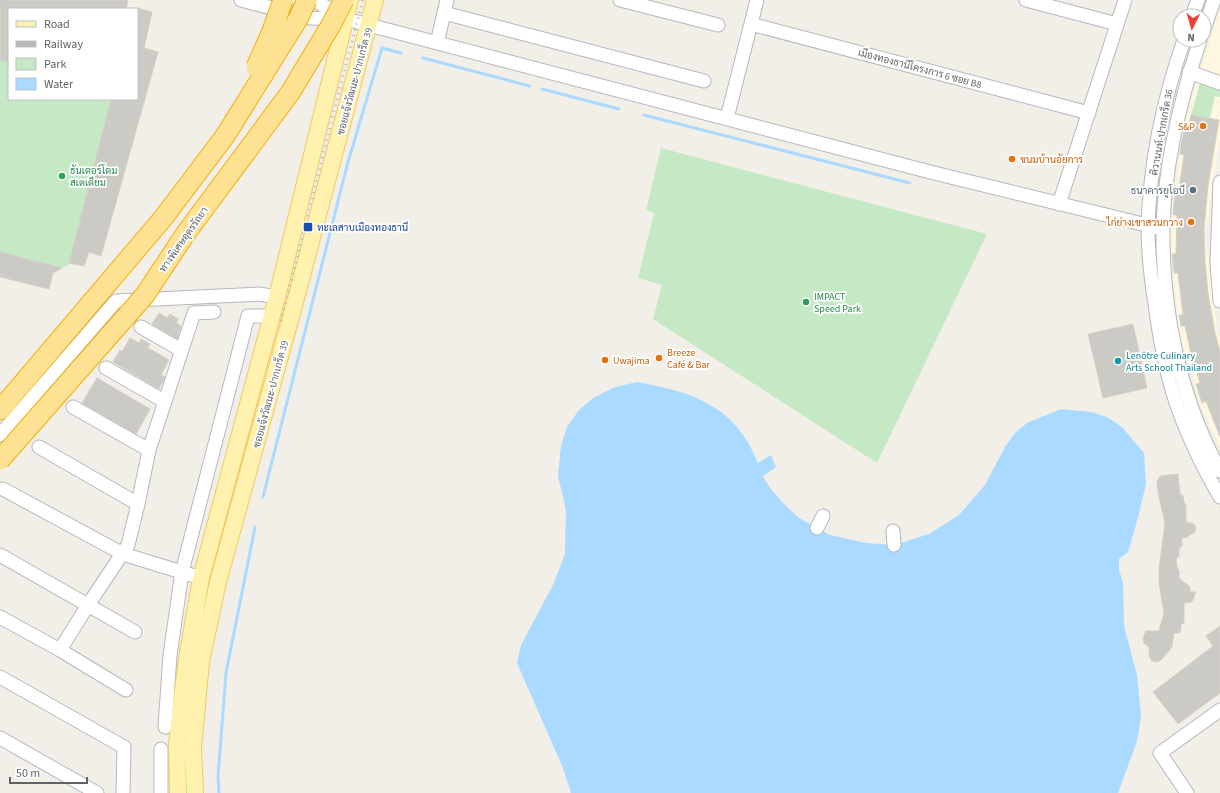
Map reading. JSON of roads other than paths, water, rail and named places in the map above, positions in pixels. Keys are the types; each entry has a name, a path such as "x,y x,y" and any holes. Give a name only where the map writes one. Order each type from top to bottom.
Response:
{"highway":[{"path":"225,136 272,31 282,0"},
{"path":"0,410 164,217 225,136 298,19 307,0"},
{"name":"ทางพิเศษอุดรรัถยา","path":"0,460 145,295 186,233 290,93 331,25 344,0"}],"main road":[{"name":"ซอยแจ้งวัฒนะ-ปากเกร็ด 39","path":"178,793 177,745 187,659 201,578 277,297 350,0"},
{"name":"ซอยแจ้งวัฒนะ-ปากเกร็ด 39","path":"195,793 193,748 201,662 218,582 295,302 375,0"}],"street":[{"path":"241,0 310,18 346,19 930,172 1163,229"},
{"path":"314,0 346,19"},
{"path":"437,43 447,0"},
{"path":"620,0 718,25"},
{"path":"727,118 757,0"},
{"path":"1026,0 1117,24"},
{"path":"1060,204 1125,0"},
{"path":"444,13 704,81"},
{"name":"เมืองทองธานีโครงการ 6 ซอย B8","path":"751,24 1089,113"},
{"name":"ติวานนท์-ปากเกร็ด 36","path":"1181,48 1173,71 1163,111 1154,160 1148,226 1150,275 1163,354 1173,393 1187,432 1205,471 1220,497"},
{"path":"1197,48 1179,109 1166,186 1163,229 1165,276 1176,350 1185,388 1201,432 1220,471"},
{"path":"1189,72 1220,83"},
{"path":"1220,182 1217,264 1220,301"},
{"path":"0,435 116,301 259,294 277,297"},
{"path":"60,650 128,545 149,450 194,312 214,312"},
{"path":"165,727 170,655 182,572 248,316 271,316"},
{"path":"141,327 181,350"},
{"path":"106,368 164,401"},
{"path":"73,407 149,450"},
{"path":"39,447 138,504"},
{"path":"3,489 123,554 201,578"},
{"path":"893,530 894,545"},
{"path":"0,555 135,632"},
{"path":"0,617 60,650 126,690"},
{"path":"0,677 124,747 123,793"},
{"path":"1188,793 1160,753 1220,710"},
{"path":"0,738 97,793"},
{"path":"161,749 161,793"}],"water":[{"path":"637,382 685,393 713,406 737,427 748,443 758,463 771,455 776,467 763,476 770,488 799,518 830,535 866,543 894,545 929,534 959,515 985,485 1005,447 1015,433 1027,423 1061,409 1091,412 1107,417 1122,427 1144,453 1146,484 1128,552 1119,559 1119,570 1123,582 1124,626 1137,675 1141,716 1137,741 1118,793 571,793 563,768 517,663 521,645 553,585 565,554 566,510 558,476 561,446 567,427 579,410 593,398 615,387"}],"waterway":[{"path":"263,497 348,162 382,48 401,53"},
{"path":"423,58 530,86"},
{"path":"542,89 619,109"},
{"path":"644,115 910,183"},
{"path":"219,793 218,776 226,673 255,527"}],"railway":[{"path":"281,321 363,0"}],"place":[{"name":"S&P","path":"1203,126"},
{"name":"ขนมบ้านอัยการ","path":"1012,159"},
{"name":"ธันเดอร์โดม สเตเดียม","path":"62,176"},
{"name":"ธนาคารยูโอบี","path":"1193,190"},
{"name":"ไก่ย่างเขาสวนกวาง","path":"1191,222"},
{"name":"ทะเลสาบเมืองทองธานี","path":"308,227"},
{"name":"IMPACT Speed Park","path":"806,302"},
{"name":"Breeze Café & Bar","path":"659,358"},
{"name":"Uwajima","path":"605,360"},
{"name":"Lenôtre Culinary Arts School Thailand","path":"1118,361"}]}
